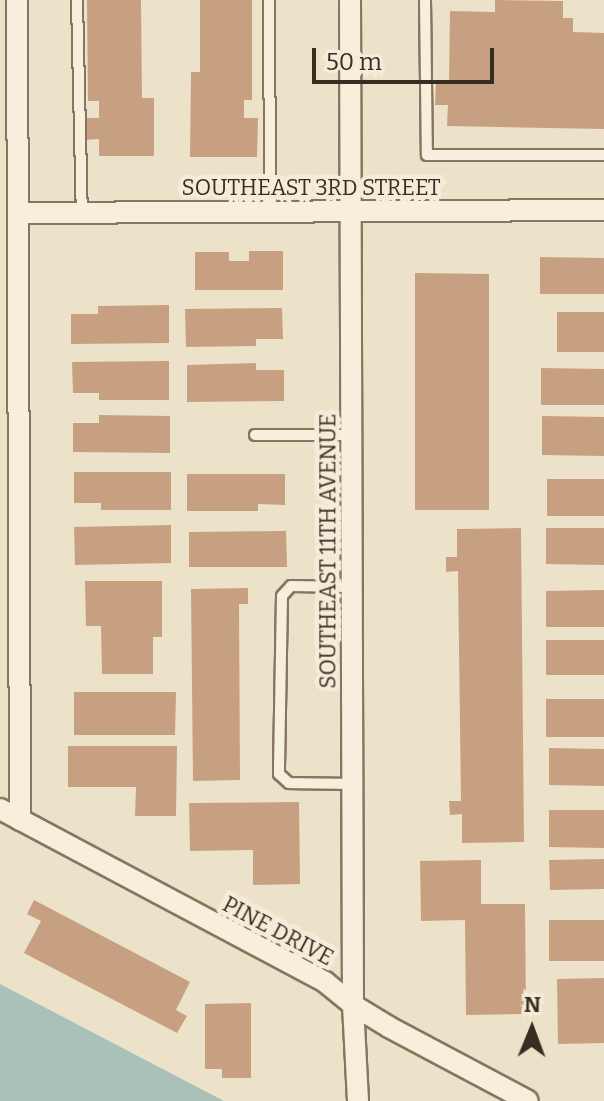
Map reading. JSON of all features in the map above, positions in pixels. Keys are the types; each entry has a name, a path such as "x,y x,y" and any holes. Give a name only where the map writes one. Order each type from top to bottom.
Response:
{"street":[{"path":"17,0 20,820"},
{"name":"SOUTHEAST 11TH AVENUE","path":"350,0 353,1005 358,1101"},
{"name":"SOUTHEAST 3RD STREET","path":"18,213 604,210"},
{"name":"PINE DRIVE","path":"0,809 325,982 353,1005 528,1101"}],"lane":[{"path":"77,0 82,213"},
{"path":"269,0 270,212"},
{"path":"425,0 427,155 604,155"},
{"path":"255,435 352,435"},
{"path":"352,587 291,586 282,596 279,774 289,783 353,784"}],"water":[{"path":"0,984 224,1101 0,1101"}],"building":[{"path":"87,0 141,0 142,98 154,98 154,156 99,156 99,139 84,140 84,118 99,118 99,101 88,101"},
{"path":"200,0 252,0 252,100 244,100 244,118 258,118 257,157 190,157 191,72 200,72"},
{"path":"495,0 563,1 563,18 573,18 573,32 604,33 604,129 447,126 448,105 435,105 436,83 449,83 450,11 495,12"},
{"path":"249,251 283,251 283,290 195,290 195,252 229,252 229,261 249,261"},
{"path":"540,257 604,258 604,294 540,294"},
{"path":"415,273 489,274 489,510 415,510"},
{"path":"169,305 169,343 71,344 71,314 98,314 98,306"},
{"path":"282,308 283,339 256,339 256,346 186,347 185,309"},
{"path":"557,312 604,312 604,352 557,352"},
{"path":"169,361 169,400 99,400 99,393 73,393 72,362"},
{"path":"256,363 256,370 284,370 284,401 187,402 187,365"},
{"path":"541,368 604,369 604,405 541,405"},
{"path":"99,415 170,416 170,453 73,452 73,423 99,423"},
{"path":"542,416 604,417 604,456 542,455"},
{"path":"74,472 171,472 171,510 101,510 101,503 74,503"},
{"path":"187,474 285,474 285,505 258,504 258,511 187,511"},
{"path":"547,479 604,479 604,516 547,516"},
{"path":"171,525 171,563 75,565 74,527"},
{"path":"521,528 524,842 462,843 462,814 450,815 449,801 461,801 458,571 446,572 446,557 457,557 457,529"},
{"path":"546,528 604,528 604,565 546,564"},
{"path":"286,531 287,567 189,567 189,532"},
{"path":"85,581 162,581 162,637 153,637 153,674 102,674 101,626 86,626"},
{"path":"248,588 248,604 239,604 240,780 193,781 191,589"},
{"path":"604,590 604,627 546,627 546,591"},
{"path":"546,640 604,640 604,675 546,675"},
{"path":"74,692 176,692 175,735 74,735"},
{"path":"546,699 604,699 604,737 546,737"},
{"path":"68,746 177,746 176,816 135,816 136,787 68,787"},
{"path":"549,748 604,749 604,786 549,785"},
{"path":"299,802 300,884 253,885 253,850 190,851 189,803"},
{"path":"549,810 604,810 604,848 549,847"},
{"path":"604,859 604,889 550,890 549,860"},
{"path":"481,860 481,904 525,904 526,1014 466,1015 465,920 421,921 420,861"},
{"path":"34,900 190,982 176,1010 187,1016 177,1033 24,953 41,921 27,914"},
{"path":"549,920 604,920 604,961 549,961"},
{"path":"604,978 604,1043 558,1044 557,979"},
{"path":"251,1003 251,1078 222,1078 222,1069 205,1069 205,1004"}]}
